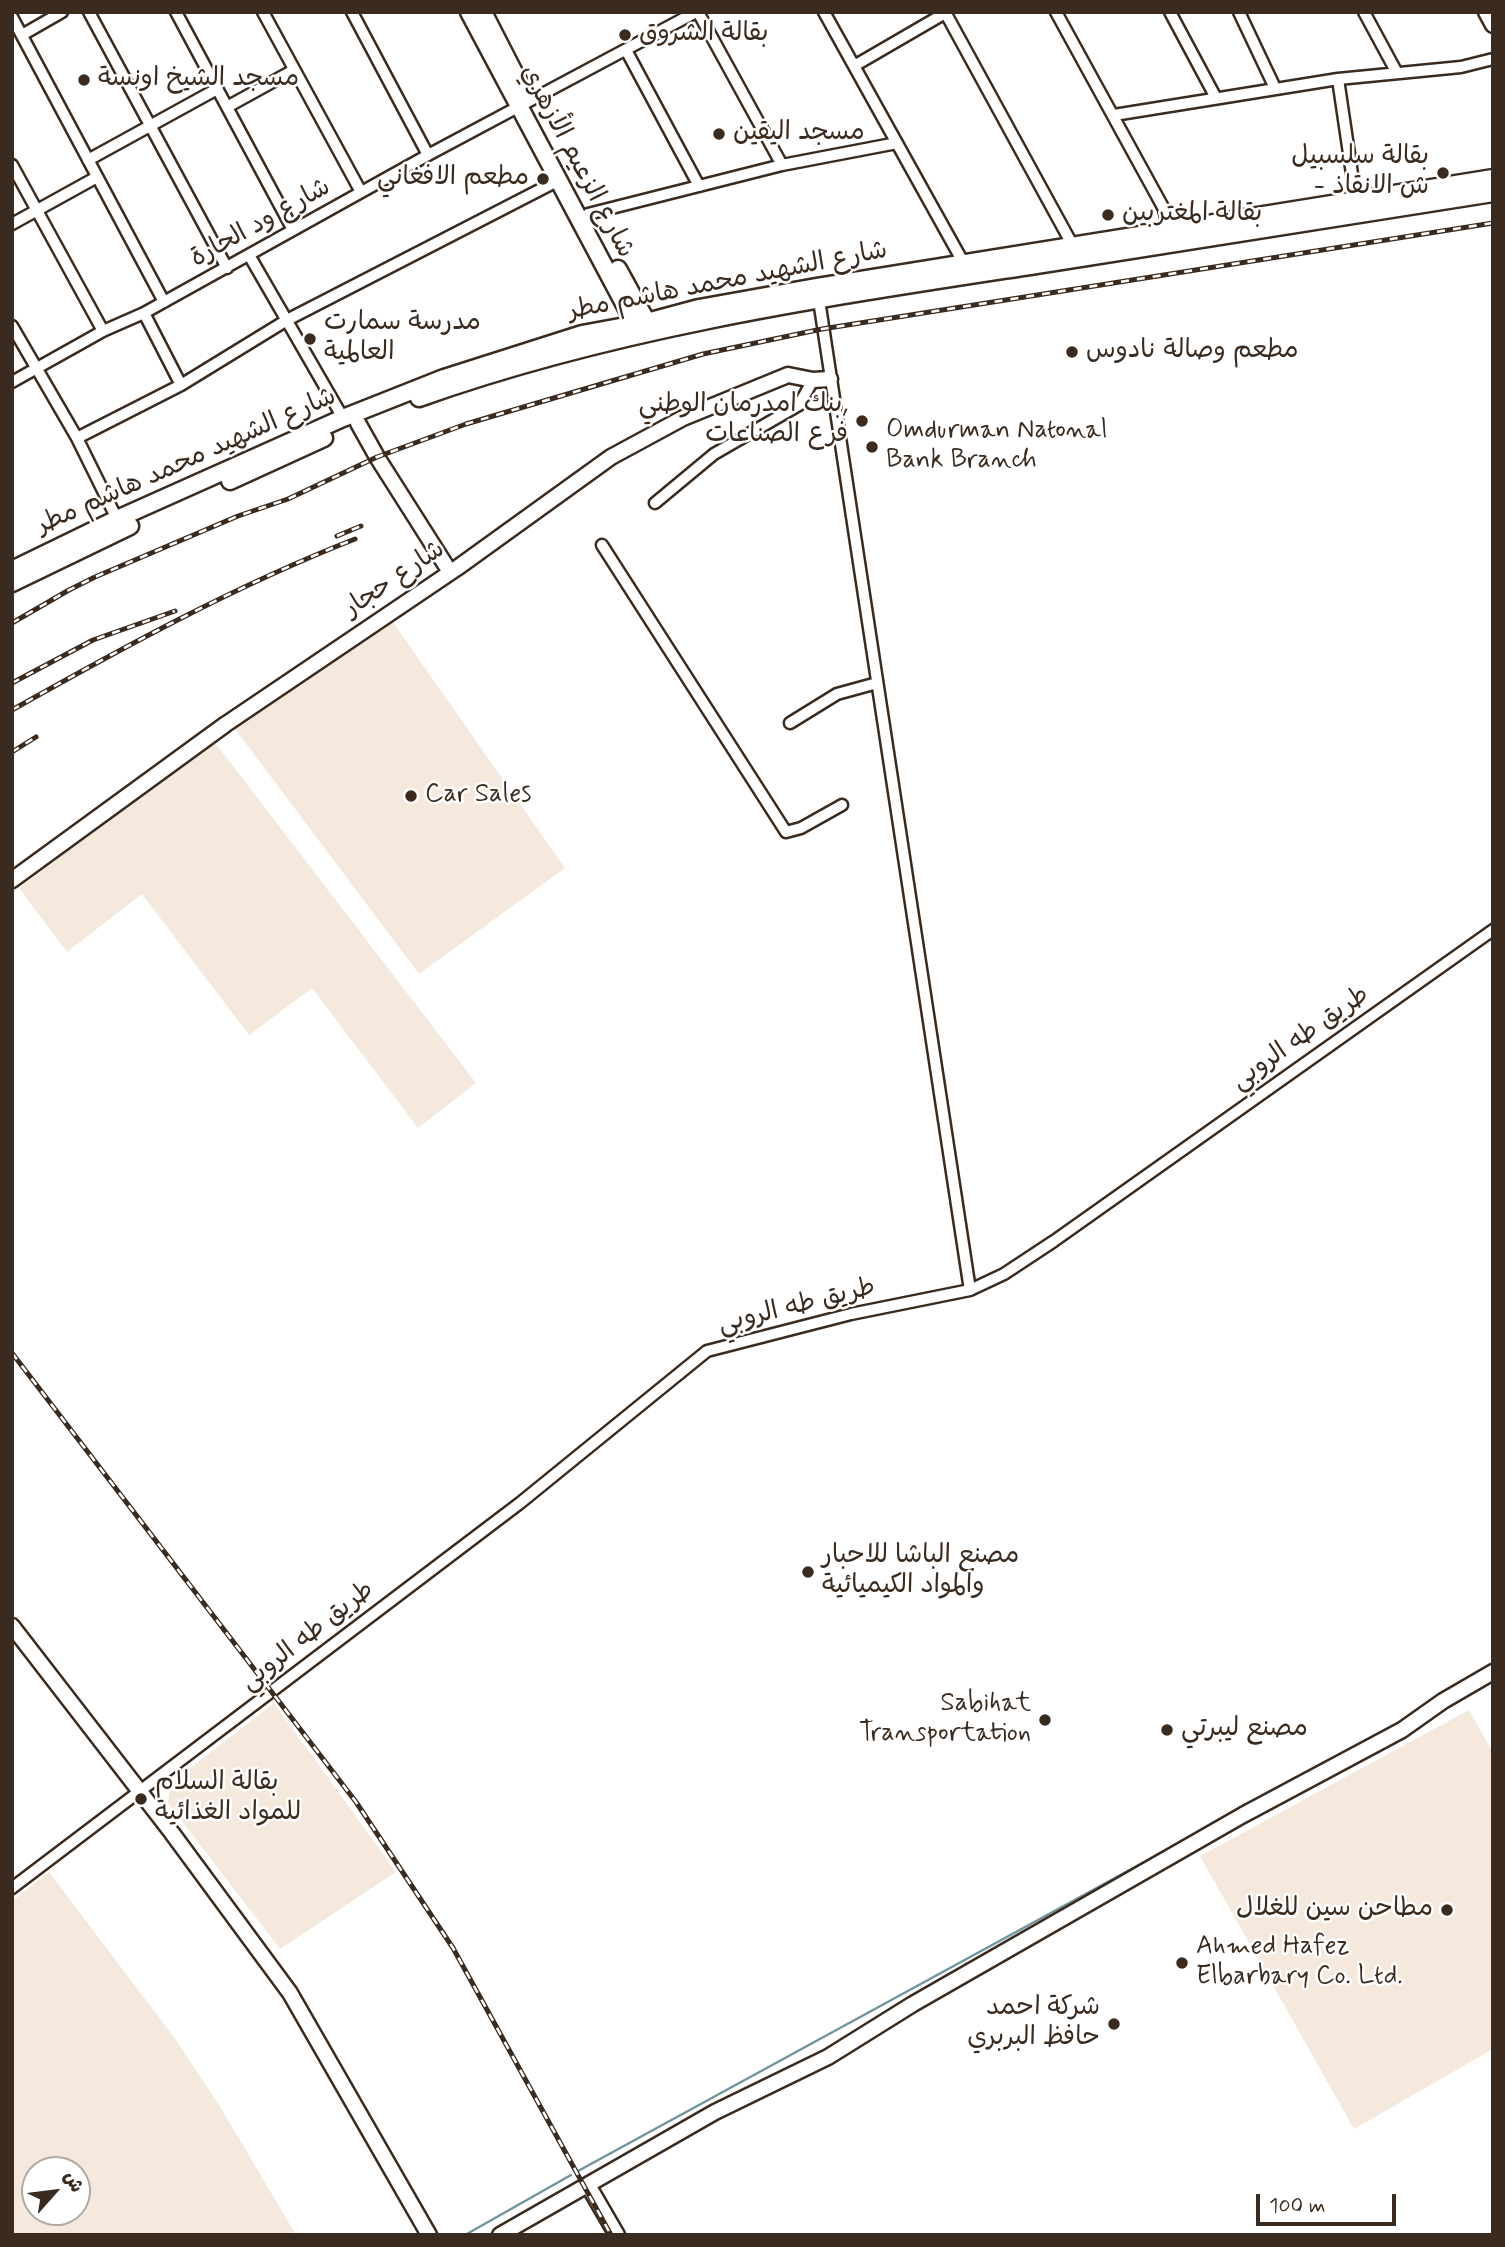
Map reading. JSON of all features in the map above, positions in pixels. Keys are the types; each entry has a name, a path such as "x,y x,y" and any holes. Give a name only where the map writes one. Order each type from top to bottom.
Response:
{"main road":[{"name":"شارع الزعيم الأزهري","path":"469,12 588,214 642,329"},
{"name":"شارع الزعيم الأزهري","path":"483,12 559,180 642,329"},
{"name":"شارع الشهيد محمد هاشم مطر","path":"642,329 699,308 963,262 1356,201 1489,186"},
{"name":"شارع الشهيد محمد هاشم مطر","path":"12,583 444,377 582,334 642,329 735,314 1489,186"},
{"name":"شارع الشهيد محمد هاشم مطر","path":"12,570 117,519 351,420"}],"street":[{"path":"22,34 62,12"},
{"path":"89,12 227,268"},
{"path":"176,12 293,230"},
{"path":"263,12 361,192"},
{"path":"352,12 428,155"},
{"path":"697,12 782,165"},
{"name":"شارع ود الحارة","path":"12,382 697,12"},
{"path":"824,12 963,262"},
{"path":"854,66 946,12 1073,246"},
{"path":"1056,12 1164,209 1169,231"},
{"path":"1170,12 1216,98"},
{"path":"1239,12 1275,89"},
{"path":"1364,12 1397,73"},
{"path":"1486,12 1493,25"},
{"path":"12,17 164,302"},
{"path":"626,50 699,186"},
{"path":"1114,115 1338,79 1461,67 1493,59"},
{"path":"227,107 294,70"},
{"path":"1338,79 1356,201"},
{"path":"88,159 217,89"},
{"path":"588,214 782,165 897,143"},
{"path":"12,165 103,331"},
{"path":"12,224 97,177"},
{"path":"77,438 181,385 287,320 559,180"},
{"path":"249,256 287,320 450,572"},
{"path":"818,300 970,1290"},
{"path":"144,313 181,385"},
{"path":"12,326 77,438 117,519"},
{"name":"شارع حجار","path":"12,880 226,724 450,572 611,457 683,418 788,375 813,380 830,379"},
{"path":"655,503 714,454 799,405 813,380"},
{"path":"601,545 786,832 801,828 842,805"},
{"path":"790,723 837,694 877,683"},
{"name":"طريق طه الروبي","path":"12,1888 520,1503 707,1352 851,1314 970,1290 1004,1274 1493,930"},
{"path":"12,1626 140,1792 305,2016 429,2235"},
{"path":"500,2235 703,2119 828,2057 913,2004 1243,1815 1402,1730 1443,1701 1493,1672"},
{"path":"588,2185 617,2235"}],"shaded area":[{"name":"Car Sales","path":"383,608 565,868 419,974 229,721"},
{"path":"213,740 476,1083 418,1128 312,988 249,1035 142,894 67,952 19,888"},
{"path":"274,1703 396,1872 280,1949 168,1803 170,1784"},
{"path":"1469,1710 1493,1753 1493,2049 1354,2129 1200,1856"},
{"path":"49,1872 176,2040 221,2108 296,2235 12,2235 12,1901"}],"waterway":[{"path":"578,2171 1190,1837"},
{"path":"465,2235 571,2175"}],"railway":[{"path":"12,623 95,577 238,516 288,499 377,457 466,424 703,354 822,329 1493,223"},
{"path":"337,536 361,526"},
{"path":"12,710 223,597 355,539"},
{"path":"12,683 93,640 175,611"},
{"path":"12,752 36,737"},
{"path":"12,1353 356,1802 453,1948 611,2235"}],"place":[{"name":"بقالة الشروق","path":"625,35"},
{"name":"مسجد الشيخ اونسة","path":"84,80"},
{"name":"مسجد اليقين","path":"719,134"},
{"name":"بقالة سلسبيل - ش الانقاذ","path":"1443,173"},
{"name":"مطعم الافغاني","path":"543,179"},
{"name":"بقالة المغتربين","path":"1108,215"},
{"name":"مدرسة سمارت العالمية","path":"310,339"},
{"name":"مطعم وصالة نادوس","path":"1072,352"},
{"name":"بنك امدرمان الوطني, فرع الصناعات","path":"862,421"},
{"name":"Omdurman Natonal Bank Branch","path":"872,447"},
{"name":"Car Sales","path":"411,796"},
{"name":"مصنع الباشا للاحبار والمواد الكيميائية","path":"808,1572"},
{"name":"Sabihat Transportation","path":"1045,1720"},
{"name":"مصنع ليبرتي","path":"1167,1730"},
{"name":"بقالة السلام للمواد الغذائية","path":"141,1799"},
{"name":"مطاحن سين للغلال","path":"1447,1910"},
{"name":"Ahmed Hafez Elbarbary Co. Ltd.","path":"1182,1963"},
{"name":"شركة احمد حافظ البربري","path":"1114,2024"}]}
